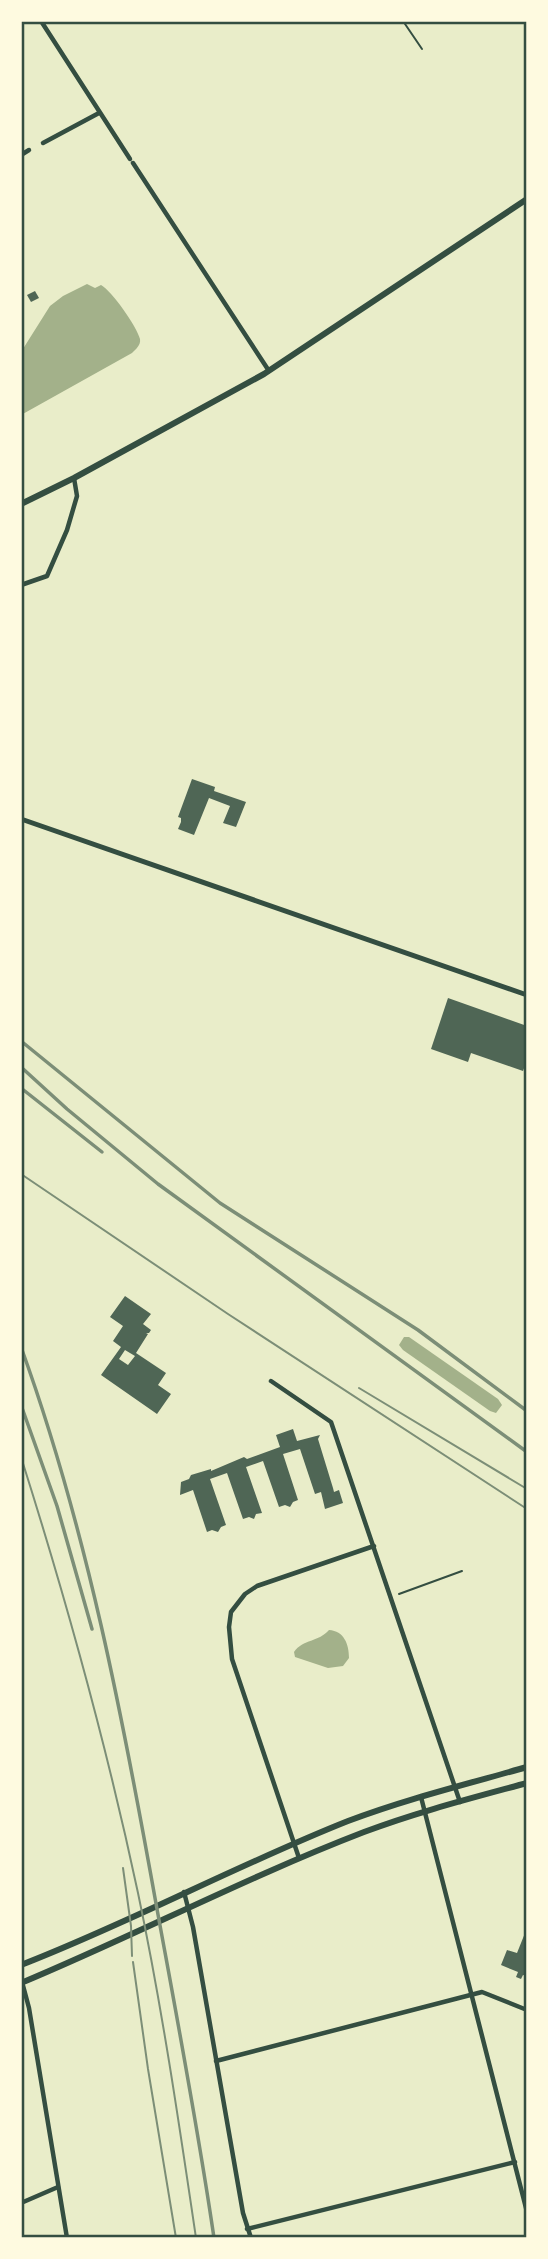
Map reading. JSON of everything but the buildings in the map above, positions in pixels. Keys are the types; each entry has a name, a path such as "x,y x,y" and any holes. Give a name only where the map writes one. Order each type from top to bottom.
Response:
{"main road":[{"path":"21,504 74,478 269,371 527,200"},
{"path":"21,1965 347,1822 421,1797 527,1767"},
{"path":"22,1981 361,1833 527,1783"}],"street":[{"path":"41,21 269,371"},
{"path":"43,143 99,113"},
{"path":"21,155 29,150"},
{"path":"21,585 47,576 67,530 77,496 74,478"},
{"path":"21,819 527,995"},
{"path":"271,1381 331,1422 460,1802"},
{"path":"300,1859 236,1677 229,1638 231,1612 245,1594 257,1586 374,1546"},
{"path":"421,1797 527,2212"},
{"path":"182,1894 188,1907 247,2229 251,2238"},
{"path":"22,1981 67,2238"},
{"path":"216,2061 482,1992 527,2010"},
{"path":"247,2229 515,2162"},
{"path":"21,2203 58,2187"}],"path":[{"path":"403,21 422,49"},
{"path":"391,1596 462,1571"}],"shaded area":[{"path":"87,284 95,288 101,285 111,294 134,326 140,339 139,345 132,353 21,415 21,352 50,306"},
{"path":"404,1337 409,1337 498,1399 502,1405 496,1413 403,1350 399,1345"},
{"path":"329,1630 338,1633 347,1643 349,1658 343,1666 328,1668 295,1657 294,1652 298,1648"}],"tram line":[{"path":"21,1174 228,1314 527,1509"},
{"path":"359,1388 527,1489"},
{"path":"21,1457 85,1674 126,1838 147,1936 196,2238"},
{"path":"123,1868 132,1956"},
{"path":"133,1962 176,2238"}],"railway":[{"path":"21,1041 220,1203 418,1330 527,1411"},
{"path":"21,1067 158,1184 527,1452"},
{"path":"21,1088 102,1152"},
{"path":"21,1347 65,1485 101,1625 180,2032 214,2238"},
{"path":"21,1405 57,1506 92,1629"}]}
